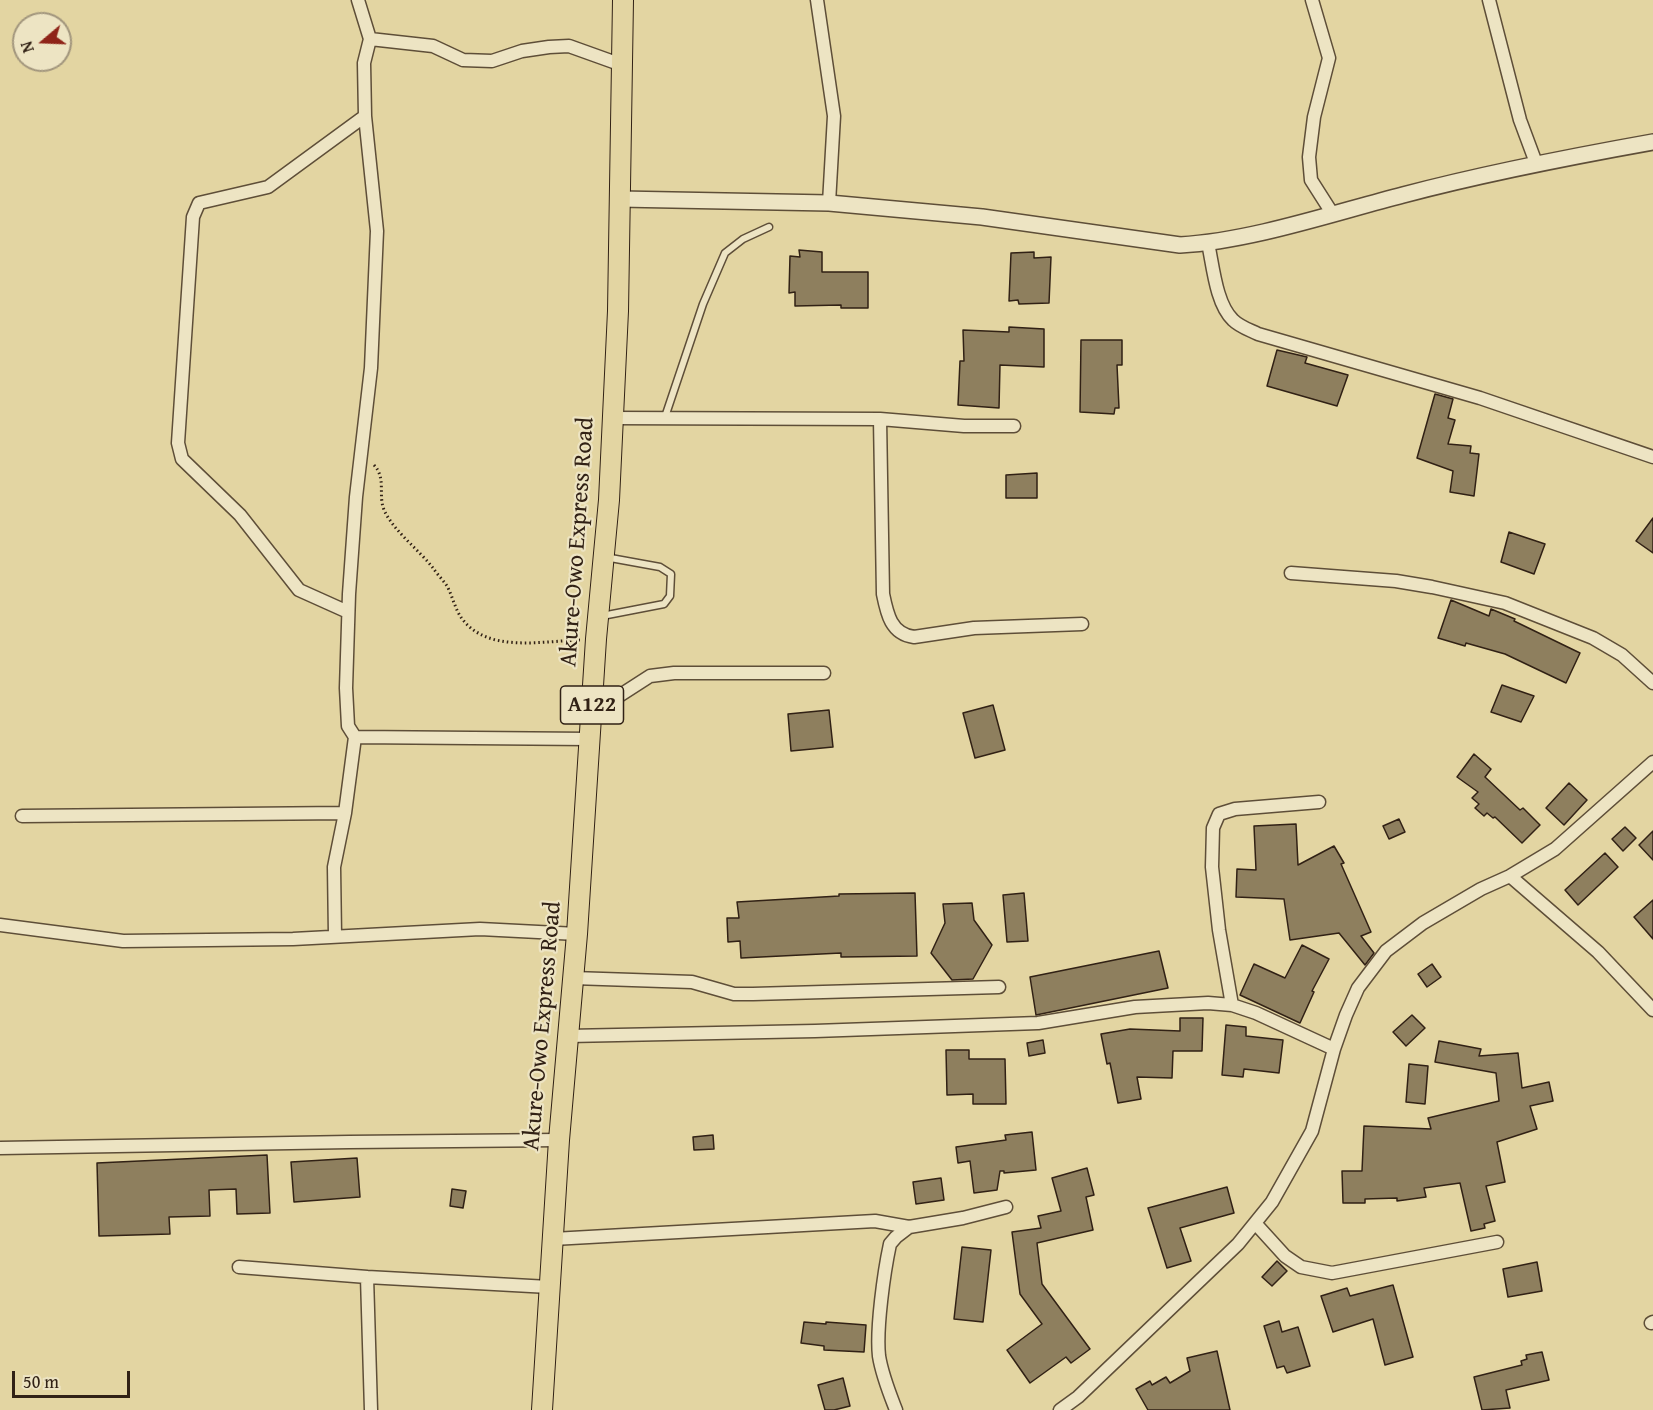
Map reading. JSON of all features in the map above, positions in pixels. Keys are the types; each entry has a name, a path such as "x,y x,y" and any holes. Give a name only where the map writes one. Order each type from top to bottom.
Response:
{"highway":[{"name":"Akure-Owo Express Road","path":"544,1408 559,1140 577,934 596,639 609,500 618,310 623,0"}],"street":[{"path":"335,936 334,867 345,813 355,736 348,726 348,612 360,459 371,368 377,231 365,116 364,63 370,39 358,0"},
{"path":"818,0 834,116 829,202"},
{"path":"1312,0 1329,58 1314,117 1309,157 1311,180 1332,213"},
{"path":"1489,0 1521,120 1536,163"},
{"path":"370,39 433,46 463,60 492,61 522,51 549,46 568,46 622,65"},
{"path":"348,612 299,590 240,515 182,459 178,444 192,217 199,203 268,187 365,116"},
{"path":"620,199 829,202 982,217 1180,245 1208,243 1475,176 1653,142"},
{"path":"1208,243 1223,308 1234,321 1244,328 1480,398 1653,457"},
{"path":"612,418 880,419 964,426 1014,426"},
{"path":"880,419 883,594 887,614 893,626 906,636 914,637 974,628 1082,624"},
{"path":"1291,573 1405,583 1505,603 1593,638 1622,655 1653,683"},
{"path":"591,714 650,676 674,673 824,673"},
{"path":"355,736 590,739"},
{"path":"1060,1410 1078,1397 1238,1244 1272,1202 1312,1131 1334,1049 1358,988 1386,951 1423,923 1555,849 1651,768"},
{"path":"1232,1005 1219,930 1212,867 1213,828 1220,814 1234,809 1319,802"},
{"path":"22,816 345,813"},
{"path":"1510,876 1598,952 1653,1010"},
{"path":"0,925 123,941 234,941 480,929 577,934"},
{"path":"573,978 692,982 734,994 999,987"},
{"path":"568,1036 1038,1023 1136,1007 1208,1003 1232,1005 1256,1013 1334,1049"},
{"path":"0,1149 559,1140"},
{"path":"553,1239 875,1221 909,1227 963,1218 1006,1207"},
{"path":"1255,1223 1285,1256 1301,1267 1332,1273 1497,1242"},
{"path":"896,1410 883,1374 879,1354 881,1313 890,1244 909,1227"},
{"path":"239,1267 549,1287"},
{"path":"367,1277 371,1410"},
{"path":"1078,1397 1084,1410"}],"lane":[{"path":"665,417 703,304 725,253 743,239 769,227"},
{"path":"598,617 664,604 670,596 671,574 660,567 604,557"}],"path":[{"path":"360,459 376,466 381,474 381,502 391,521 447,586 462,619 487,639 504,643 596,639"}],"building":[{"path":"799,250 822,252 822,272 868,272 868,308 841,308 841,305 795,306 795,292 789,293 790,256 800,257"},
{"path":"1034,252 1034,258 1051,257 1049,303 1019,304 1018,300 1009,301 1011,253"},
{"path":"1009,327 1044,329 1044,367 1000,365 999,408 958,405 960,361 964,361 963,330 1009,332"},
{"path":"1081,340 1122,340 1122,365 1117,365 1119,408 1115,408 1114,414 1080,412"},
{"path":"1277,350 1307,357 1305,363 1348,375 1337,406 1267,386"},
{"path":"1435,394 1453,399 1448,418 1455,420 1448,444 1471,446 1470,453 1479,454 1474,496 1450,492 1453,471 1417,458"},
{"path":"1037,473 1037,498 1006,498 1006,475"},
{"path":"1653,518 1653,553 1636,541"},
{"path":"1509,532 1545,544 1534,574 1501,562"},
{"path":"1451,600 1489,616 1491,609 1580,653 1566,683 1505,654 1438,638"},
{"path":"1502,685 1534,696 1521,722 1491,712"},
{"path":"993,705 1005,750 975,758 963,713"},
{"path":"829,710 833,747 791,751 788,714"},
{"path":"1474,754 1491,769 1485,777 1520,810 1523,808 1540,825 1522,843 1495,817 1487,813 1484,816 1475,808 1479,804 1472,798 1478,792 1457,777"},
{"path":"1569,783 1587,800 1564,825 1546,808"},
{"path":"1399,819 1405,832 1389,839 1383,826"},
{"path":"1296,824 1298,865 1334,846 1344,863 1341,864 1371,932 1361,936 1374,953 1365,965 1339,933 1290,940 1284,899 1236,897 1237,869 1256,870 1254,826"},
{"path":"1625,827 1636,838 1623,851 1612,839"},
{"path":"1653,831 1653,860 1639,845"},
{"path":"1605,853 1618,867 1578,905 1565,890"},
{"path":"915,893 917,956 841,957 841,953 741,958 740,941 728,942 727,918 739,918 737,902 839,896 839,894"},
{"path":"1024,893 1028,941 1007,942 1003,895"},
{"path":"1653,900 1653,939 1634,917"},
{"path":"972,903 974,920 992,945 973,979 952,980 931,953 945,923 943,904"},
{"path":"1302,945 1329,959 1312,991 1314,992 1300,1023 1240,995 1254,964 1285,978"},
{"path":"1159,951 1168,988 1036,1015 1030,977"},
{"path":"1432,964 1441,977 1427,987 1418,974"},
{"path":"1412,1015 1425,1028 1406,1046 1393,1032"},
{"path":"1180,1018 1203,1018 1202,1051 1173,1051 1172,1078 1137,1077 1141,1099 1118,1103 1110,1063 1107,1064 1101,1034 1130,1029 1180,1031"},
{"path":"1226,1025 1246,1027 1246,1036 1283,1040 1279,1073 1244,1069 1243,1077 1222,1075"},
{"path":"1043,1040 1045,1053 1029,1056 1027,1043"},
{"path":"1439,1041 1481,1049 1479,1056 1518,1053 1522,1088 1549,1082 1553,1101 1530,1106 1537,1129 1497,1142 1505,1182 1486,1186 1495,1221 1484,1224 1485,1228 1471,1231 1460,1183 1424,1188 1426,1197 1397,1201 1397,1198 1365,1199 1365,1203 1343,1203 1342,1171 1362,1171 1364,1126 1431,1129 1428,1118 1499,1101 1496,1073 1435,1062"},
{"path":"946,1050 969,1050 969,1059 1005,1059 1006,1104 973,1104 973,1094 947,1095"},
{"path":"1409,1064 1428,1066 1425,1104 1406,1102"},
{"path":"1032,1132 1036,1170 1004,1173 1000,1171 997,1190 974,1193 970,1161 958,1163 956,1147 1006,1140 1005,1135"},
{"path":"713,1135 714,1149 694,1150 693,1137"},
{"path":"267,1155 270,1213 237,1214 236,1189 209,1190 210,1216 169,1217 170,1234 99,1236 97,1163"},
{"path":"357,1158 360,1197 294,1202 291,1162"},
{"path":"1087,1168 1094,1195 1086,1197 1093,1230 1037,1243 1042,1284 1090,1349 1071,1363 1066,1357 1030,1383 1007,1350 1042,1324 1020,1294 1012,1232 1041,1228 1038,1216 1061,1211 1052,1178"},
{"path":"941,1178 944,1200 916,1204 913,1182"},
{"path":"1227,1187 1234,1213 1180,1228 1191,1261 1167,1268 1148,1208"},
{"path":"452,1189 466,1191 463,1208 450,1206"},
{"path":"962,1247 991,1250 983,1322 954,1319"},
{"path":"1277,1261 1287,1271 1272,1286 1262,1277"},
{"path":"1537,1262 1542,1291 1508,1297 1503,1269"},
{"path":"1393,1285 1413,1357 1385,1365 1373,1319 1333,1332 1321,1296 1347,1288 1350,1296"},
{"path":"1279,1321 1282,1332 1298,1327 1310,1366 1287,1373 1284,1366 1277,1368 1264,1326"},
{"path":"804,1322 866,1325 864,1352 824,1350 824,1346 801,1343"},
{"path":"1217,1351 1230,1410 1148,1410 1136,1389 1150,1381 1152,1385 1166,1377 1170,1383 1190,1371 1187,1358"},
{"path":"1542,1352 1549,1380 1506,1390 1510,1408 1482,1410 1474,1377 1522,1365 1521,1361 1527,1359 1526,1355"},
{"path":"843,1378 850,1406 825,1410 818,1385"}]}
